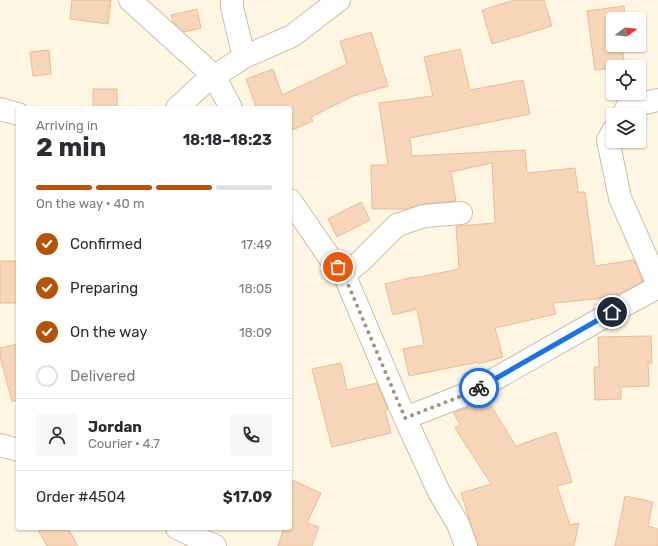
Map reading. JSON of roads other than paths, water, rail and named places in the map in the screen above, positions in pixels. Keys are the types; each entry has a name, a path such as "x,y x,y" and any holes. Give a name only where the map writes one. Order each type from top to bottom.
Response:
{"street":[{"path":"130,0 214,76 230,106"},
{"path":"232,0 232,7 244,57"},
{"path":"179,106 214,76 244,57 292,36 339,0"},
{"path":"626,108 658,100"},
{"path":"0,109 16,113"},
{"path":"610,148 620,198 658,284"},
{"path":"292,203 330,258 344,274 405,418 439,492 458,524 466,546"},
{"path":"344,274 360,262 398,225 424,216 461,213"},
{"path":"405,418 472,392 625,305 658,288"},
{"path":"0,445 16,449"},
{"path":"181,530 215,546"}]}
